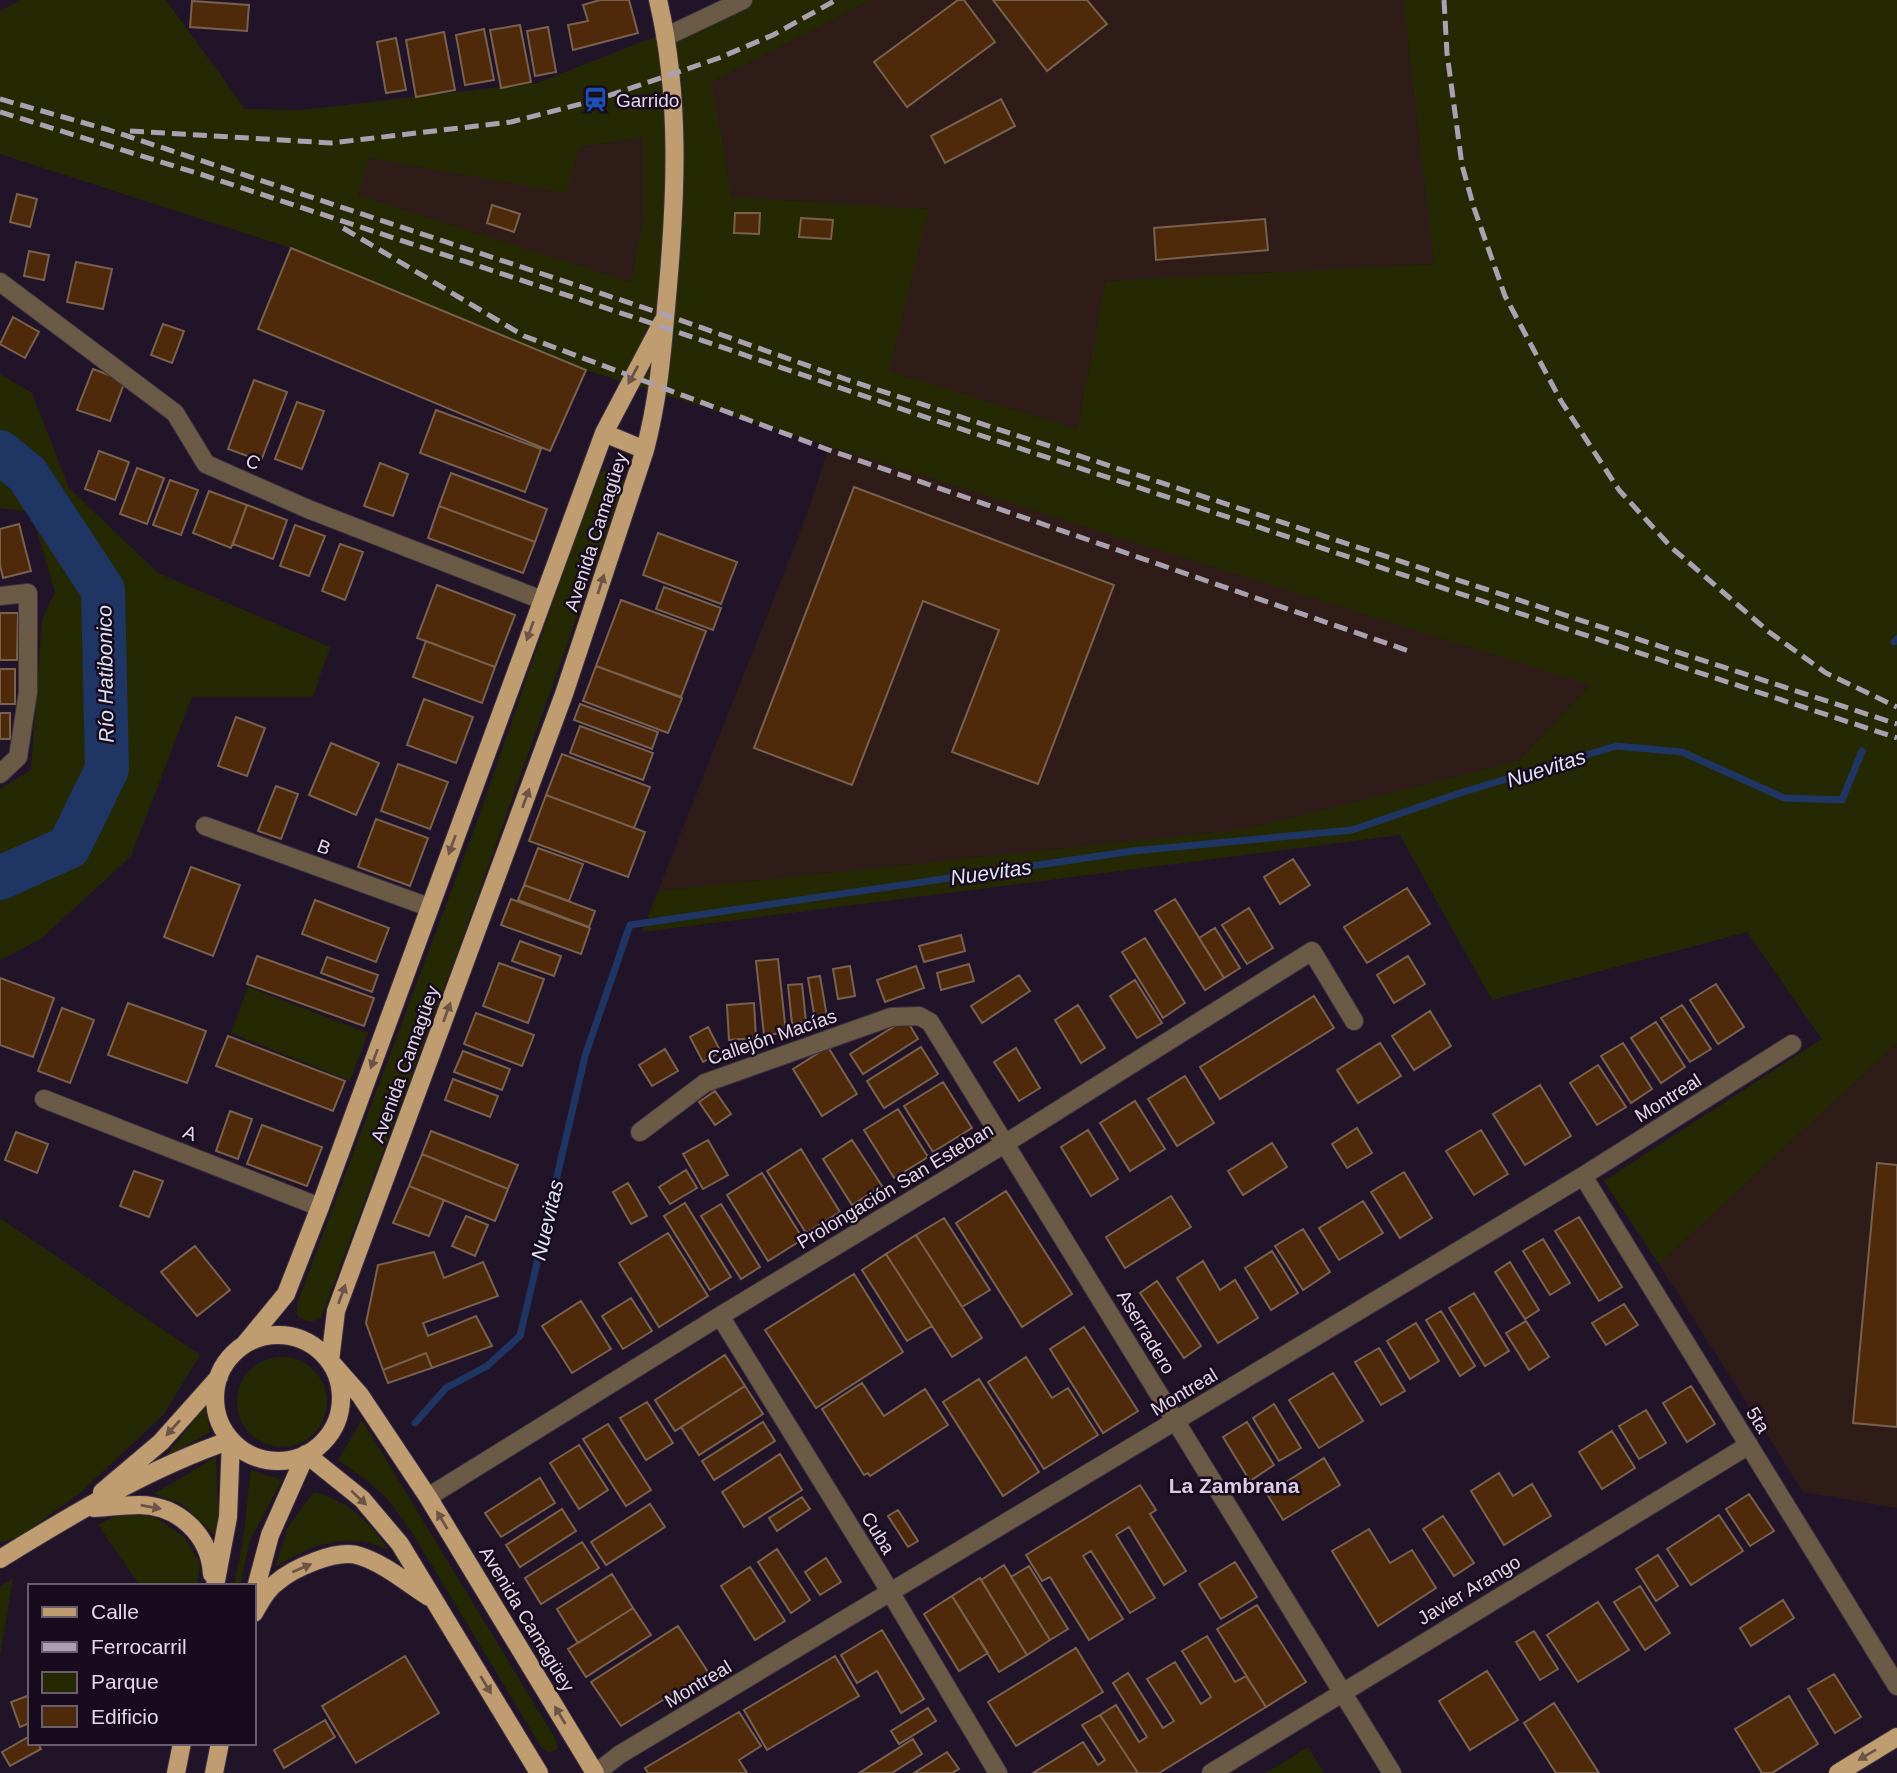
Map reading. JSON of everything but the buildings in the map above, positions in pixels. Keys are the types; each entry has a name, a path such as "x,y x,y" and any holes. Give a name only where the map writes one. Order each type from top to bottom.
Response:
{"main road":[{"name":"Avenida Camagüey","path":"596,1773 428,1497 360,1395 330,1361 336,1311 564,694 645,450 660,386 675,210 671,75 658,0"},
{"name":"Avenida Camagüey","path":"244,1345 286,1294 604,433 666,315"},
{"path":"604,433 645,450"},
{"path":"280,1335 299,1338 316,1347 330,1361 339,1380 341,1402 336,1423 324,1441 306,1454 286,1461 266,1460 247,1453 230,1440 221,1426 215,1394 219,1377 228,1359 244,1345 261,1338 280,1335"},
{"path":"83,1508 161,1442 219,1377"},
{"path":"0,1559 83,1508 207,1448 230,1440"},
{"path":"214,1584 228,1517 230,1440"},
{"path":"256,1588 270,1535 306,1454"},
{"path":"306,1454 362,1499 400,1544 539,1773"},
{"path":"83,1508 141,1505 167,1510 180,1517 198,1531 208,1549 214,1584"},
{"path":"256,1610 273,1585 287,1574 329,1556 357,1554 380,1564 435,1601"},
{"path":"1838,1773 1897,1737"},
{"path":"176,1773 182,1745"},
{"path":"214,1773 220,1745"}],"street":[{"path":"665,37 743,0"},
{"name":"C","path":"0,282 175,413 206,464 308,509 542,600"},
{"path":"0,596 28,593 28,692 18,757 0,774"},
{"name":"B","path":"205,826 429,907"},
{"name":"Prolongación San Esteban","path":"428,1497 1006,1143 1311,951 1354,1021"},
{"name":"Callejón Macías","path":"640,1132 705,1083 891,1017 919,1016 930,1022"},
{"name":"Aserradero","path":"930,1022 1392,1773"},
{"name":"Montreal","path":"596,1773 619,1755 1583,1177 1792,1044"},
{"name":"A","path":"44,1099 320,1207"},
{"name":"5ta","path":"1583,1177 1897,1686"},
{"name":"Cuba","path":"720,1316 998,1773"},
{"name":"Javier Arango","path":"1211,1773 1749,1445"}],"shaded area":[{"path":"871,0 1403,0 1434,264 1106,281 1077,429 888,371 929,209 732,197 712,82"},
{"path":"644,138 643,218 631,282 358,195 368,158 565,192 579,147"},
{"path":"830,445 1591,684 1519,761 1245,829 658,891 806,517"},
{"path":"1897,1043 1897,1508 1803,1492 1659,1264"}],"green space":[{"path":"21,0 166,0 245,109 301,110 537,83 749,0 871,0 712,82 732,197 929,209 889,371 1077,429 1106,281 1434,264 1403,0 1897,0 1897,1043 1659,1264 1604,1181 1822,1039 1747,932 1492,1000 1400,835 642,932 658,891 1245,829 1519,761 1590,685 586,370 291,248 0,154 0,11","holes":["643,138 643,218 631,282 358,195 369,158 566,193 579,147"]},
{"path":"0,374 32,393 69,488 158,573 330,647 313,697 192,697 131,856 41,939 0,960 0,789 31,770 42,620 55,592 31,512 0,508"},
{"path":"605,470 620,475 625,482 463,937 321,1318 305,1320 297,1315 297,1304 481,811 597,474"},
{"path":"248,987 368,1033 350,1081 231,1033"},
{"path":"0,1218 200,1355 163,1415 80,1493 19,1537 0,1543"},
{"path":"282,1357 299,1361 314,1370 323,1385 327,1402 323,1419 314,1434 299,1443 282,1447 265,1443 250,1434 241,1419 237,1402 241,1385 250,1370 265,1361"},
{"path":"205,1407 210,1432 164,1458"},
{"path":"362,1420 556,1740 558,1748 550,1753 542,1748 413,1534 386,1497 338,1460"},
{"path":"216,1457 217,1537 182,1504 154,1494"},
{"path":"251,1470 282,1480 250,1540 240,1584 234,1584 243,1541"},
{"path":"314,1492 337,1501 356,1513 388,1549 359,1541 333,1542 303,1552 275,1567 288,1527"},
{"path":"149,1513 185,1538 200,1563 197,1584 139,1584 98,1525 118,1515"},
{"path":"13,1578 0,1656 0,1587"},
{"path":"1308,1747 1324,1773 1266,1773"}],"waterway":[{"name":"Río Hatibonico","path":"0,452 27,474 103,590 107,769 69,847 0,878"},
{"name":"Nuevitas","path":"1894,642 1897,639"},
{"name":"Nuevitas","path":"415,1423 446,1388 487,1366 520,1336 585,1056 630,925 1133,851 1352,830 1463,792 1616,746 1682,752 1784,798 1842,800 1862,751"}],"railway":[{"path":"130,131 331,143 511,122 596,100 719,58 773,35 836,0"},
{"path":"1444,0 1447,53 1462,165 1474,208 1505,296 1561,401 1619,490 1672,548 1769,632 1826,673 1897,707"},
{"path":"0,99 109,130 666,315 848,380 1897,724"},
{"path":"0,112 203,175 1897,738"},
{"path":"343,228 524,336 829,450 1409,651"}],"place":[{"name":"Garrido","path":"596,100"}],"district":[{"name":"La Zambrana","path":"1234,1485"}]}
